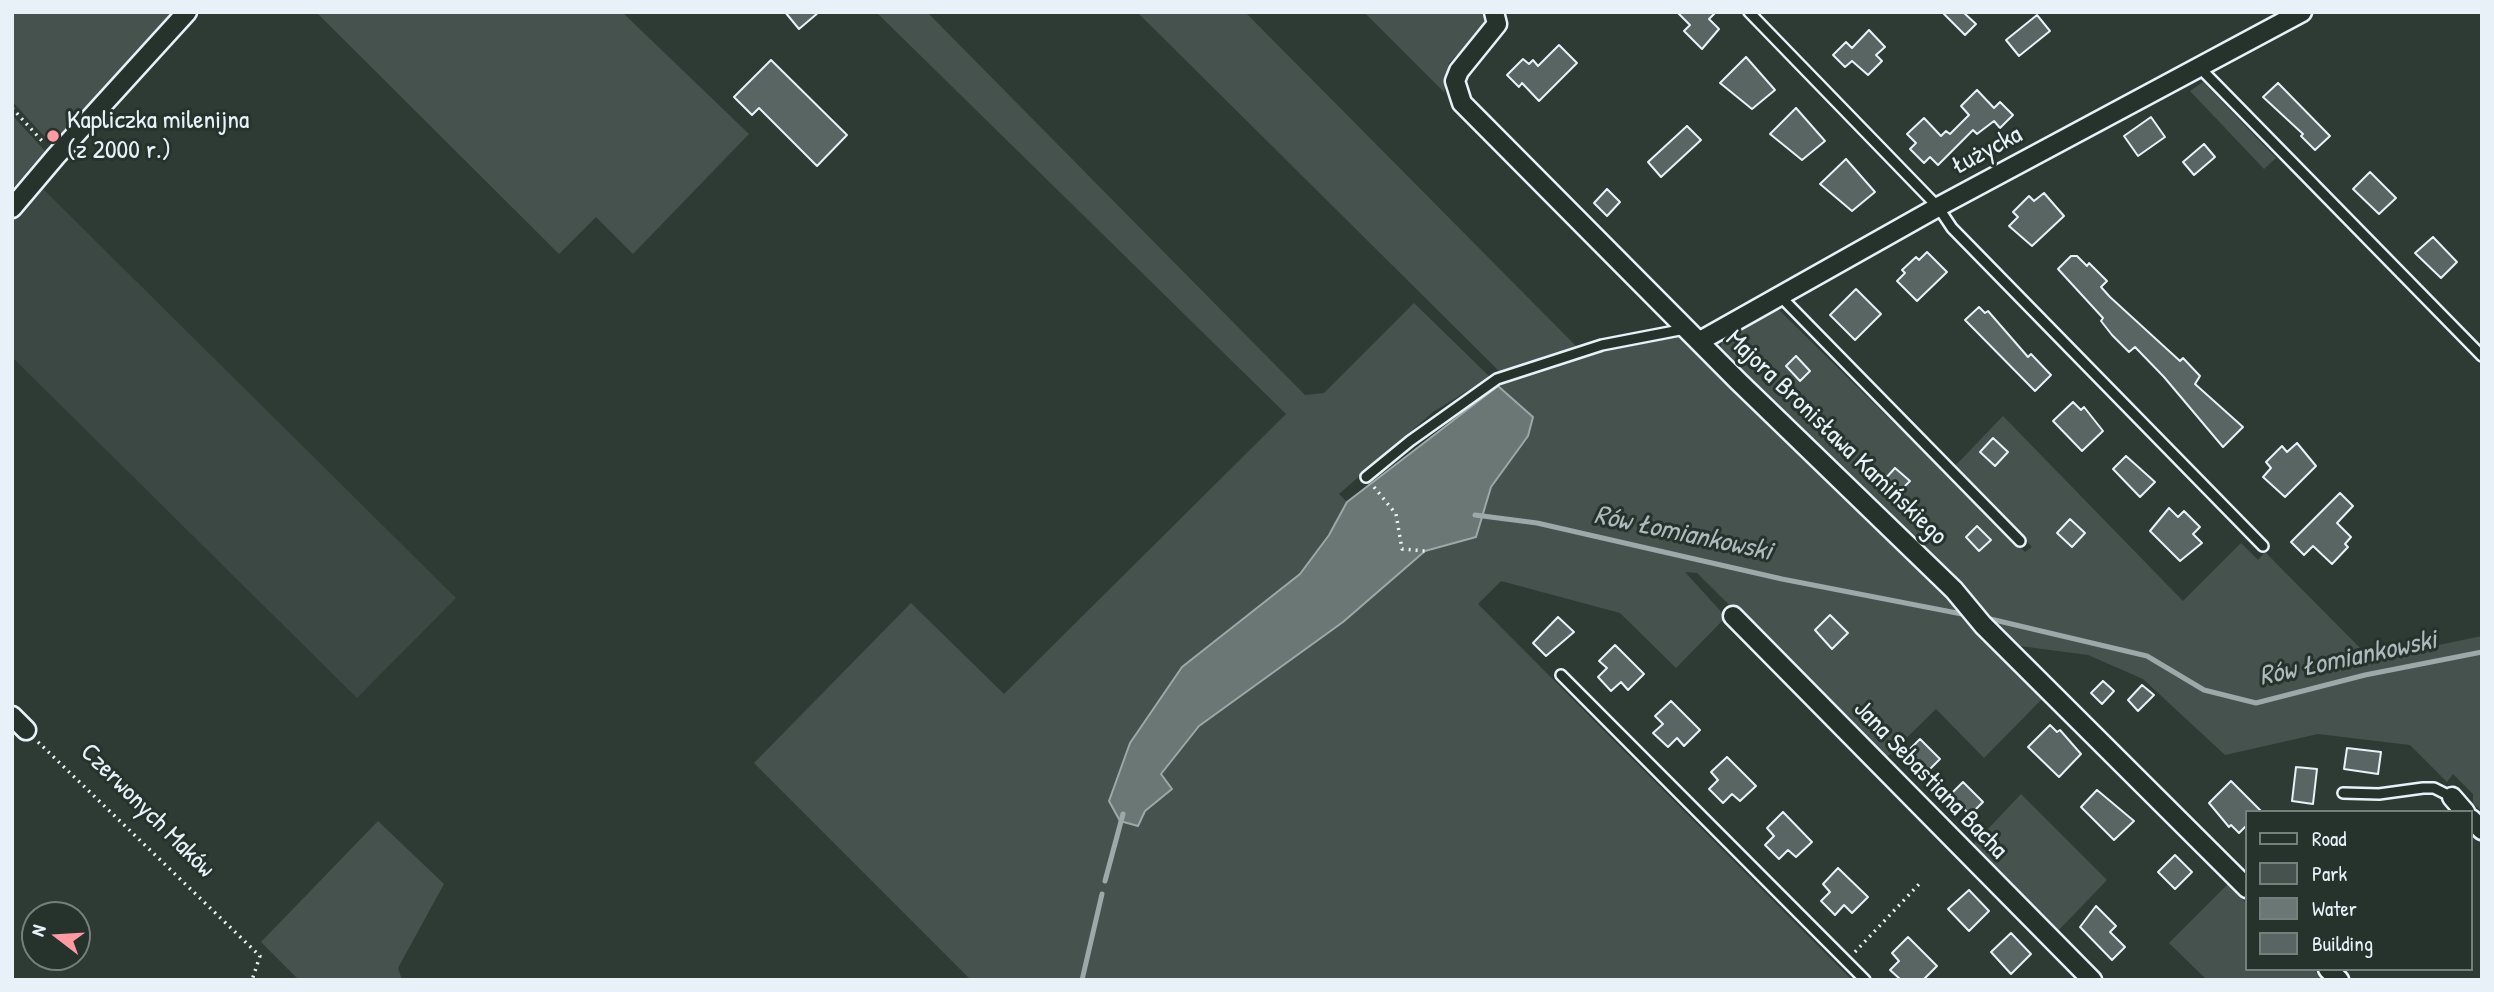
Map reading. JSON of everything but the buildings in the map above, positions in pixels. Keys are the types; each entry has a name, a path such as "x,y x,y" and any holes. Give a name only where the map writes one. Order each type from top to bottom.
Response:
{"street":[{"path":"12,208 187,12"},
{"name":"Majora Bronisława Kamińskiego","path":"1494,12 1497,24 1459,71 1455,81 1462,103 1954,590 1983,625 2246,887"},
{"name":"Łużycka","path":"1694,335 1780,296 1938,207 2302,12"},
{"name":"Jana Sebastiana Bacha","path":"1733,616 2092,980"},
{"path":"12,716 26,730"},
{"path":"2452,797 2463,810"}],"lane":[{"path":"1749,12 1938,207 1952,228 2263,546"},
{"path":"2200,68 2482,356"},
{"path":"1780,296 2020,541"},
{"path":"1366,477 1410,441 1497,379 1602,345 1694,335"},
{"path":"1560,675 1865,980"},
{"path":"2343,793 2379,794 2434,788 2452,797"}],"path":[{"path":"12,108 56,156"},
{"path":"1366,477 1396,514 1402,550 1425,551"},
{"name":"Czerwonych Maków","path":"26,730 260,956 252,980"},
{"path":"1846,961 1922,881"}],"shaded area":[{"path":"41,187 456,598 357,698 12,357 12,221"}],"green space":[{"path":"12,12 178,12 70,131 51,144 12,101"},
{"path":"316,12 622,12 749,134 633,254 596,217 559,254"},
{"path":"876,12 927,12 1305,395 1324,393 1414,303 1490,377 1433,412 1339,494 1347,502 1342,514 1300,574 1182,667 1138,825 1145,811 1172,790 1161,774 1199,726 1343,622 1425,551 1476,537 1491,487 1533,418 1498,386 1585,355 1687,335 1979,627 2044,697 1984,758 1936,709 1885,759 1697,573 1685,572 1726,617 1676,668 1620,613 1501,581 1478,604 1852,980 971,980 754,763 911,603 1004,694 1286,414"},
{"path":"1137,12 1245,12 1576,346 1503,375"},
{"path":"1364,12 1480,12 1485,18 1484,27 1449,63 1444,92"},
{"path":"2203,82 2276,158 2264,169 2190,91"},
{"path":"12,115 45,151 12,189"},
{"path":"1775,306 2025,552 2032,547 1955,466 2003,416 2183,601 2241,543 2258,560 2265,552 2371,659 2482,636 2482,812 2473,803 2473,794 2453,774 2447,782 2410,745 2318,734 2225,755 2143,679 2088,655 2020,646 2015,650 1719,351 1725,334"},
{"path":"2021,794 2107,880 2057,932 1972,846"},
{"path":"378,821 444,884 398,968 402,980 299,980 261,942"},
{"path":"2228,884 2246,903 2246,971 2315,971 2323,980 2207,980 2169,943"}],"water":[{"path":"1498,386 1533,417 1528,436 1491,487 1476,537 1425,551 1343,622 1199,726 1161,774 1172,789 1145,811 1138,826 1120,821 1109,801 1130,743 1182,667 1300,574 1329,535 1347,502"}],"waterway":[{"name":"Rów Łomiankowski","path":"1475,515 1537,523 1782,579 1962,614"},
{"name":"Rów Łomiankowski","path":"1986,618 2147,656 2204,690 2256,703 2365,675 2482,652"},
{"name":"Rów Łomiankowski","path":"1105,881 1123,814"},
{"name":"Rów Łomiankowski","path":"1082,980 1102,894"}],"place":[{"name":"Kapliczka milenijna (z 2000 r.)","path":"53,136"}]}
